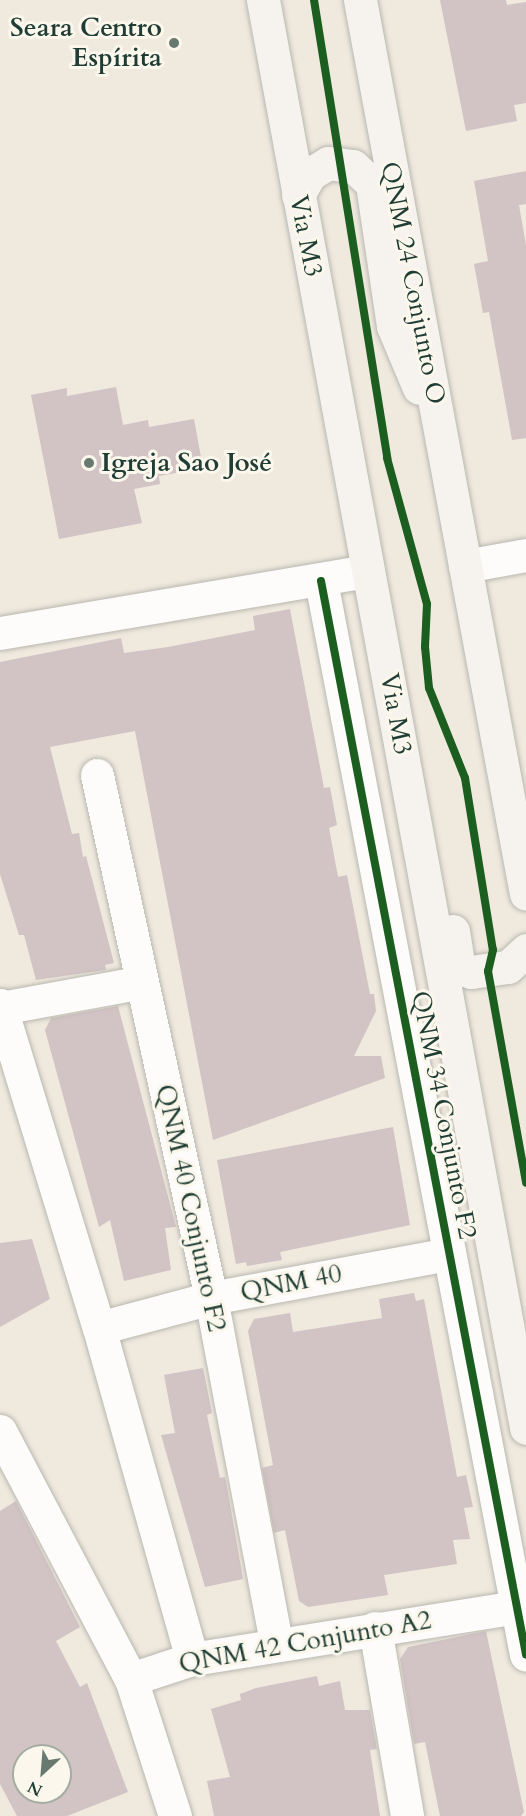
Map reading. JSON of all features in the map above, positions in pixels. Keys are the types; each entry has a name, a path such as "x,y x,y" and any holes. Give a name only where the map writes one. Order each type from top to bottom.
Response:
{"main road":[{"name":"Via M3","path":"263,0 367,571 387,663 526,1428"},
{"name":"QNM 24 Conjunto O","path":"360,0 526,894"},
{"path":"298,195 310,174 328,163 353,165 372,184 393,326 444,447"},
{"path":"387,663 433,792 459,967 471,972 508,967 526,950"}],"street":[{"path":"465,566 526,555"},
{"path":"0,633 321,581 367,571"},
{"name":"QNM 34 Conjunto F2","path":"321,581 526,1655"},
{"name":"QNM 40 Conjunto F2","path":"97,775 211,1298 276,1643"},
{"path":"142,982 1,1006 99,1328 192,1659"},
{"name":"QNM 40","path":"99,1328 211,1298 448,1254"},
{"path":"0,1431 131,1679 175,1816"},
{"name":"QNM 42 Conjunto A2","path":"131,1679 192,1659 276,1643 517,1607"},
{"path":"375,1628 407,1816"}],"building":[{"path":"440,0 506,0 507,5 526,2 526,103 514,105 517,121 466,131"},
{"path":"526,171 526,204 519,205 526,245 526,438 512,440 489,312 483,313 474,264 488,261 474,181"},
{"path":"116,387 123,425 148,420 149,427 194,419 203,468 159,476 160,484 134,489 142,523 59,539 31,395 67,388 67,396"},
{"path":"290,609 324,788 330,787 337,825 329,828 338,877 347,875 370,994 374,994 376,1011 354,1056 381,1056 385,1078 213,1140 135,731 50,747 72,834 79,833 83,857 86,856 114,963 105,965 106,970 36,980 24,935 19,935 0,874 0,662 121,638 124,653 168,647 255,630 253,616"},
{"path":"118,1006 176,1227 165,1228 171,1270 124,1281 110,1220 99,1227 45,1030 51,1018"},
{"path":"393,1127 410,1225 280,1252 282,1260 247,1266 246,1262 236,1264 217,1160"},
{"path":"32,1239 50,1299 0,1327 0,1243"},
{"path":"414,1293 416,1301 424,1299 457,1477 466,1475 473,1507 464,1508 470,1539 453,1540 457,1564 384,1575 388,1595 308,1607 299,1601 285,1530 274,1533 262,1468 273,1465 248,1331 254,1319 290,1313 293,1332 382,1318 379,1299"},
{"path":"203,1368 212,1413 207,1415 220,1478 225,1477 226,1481 243,1579 205,1587 161,1435 175,1433 164,1375"},
{"path":"16,1501 80,1627 56,1641 80,1687 87,1683 128,1792 67,1816 17,1816 0,1784 0,1511"},
{"path":"486,1631 524,1812 521,1816 440,1816 425,1742 414,1744 400,1659 408,1647"},
{"path":"317,1676 319,1686 340,1681 345,1710 370,1710 377,1749 370,1750 380,1816 214,1816 207,1781 230,1777 211,1709 241,1700 240,1694 256,1688"}],"cycle path":[{"path":"314,0 387,458 427,604 425,647 429,688 465,778 493,950 488,971 526,1183"},
{"path":"321,581 526,1655"}],"place":[{"name":"Seara Centro Espírita","path":"174,43"},
{"name":"Igreja Sao José","path":"89,463"}]}
